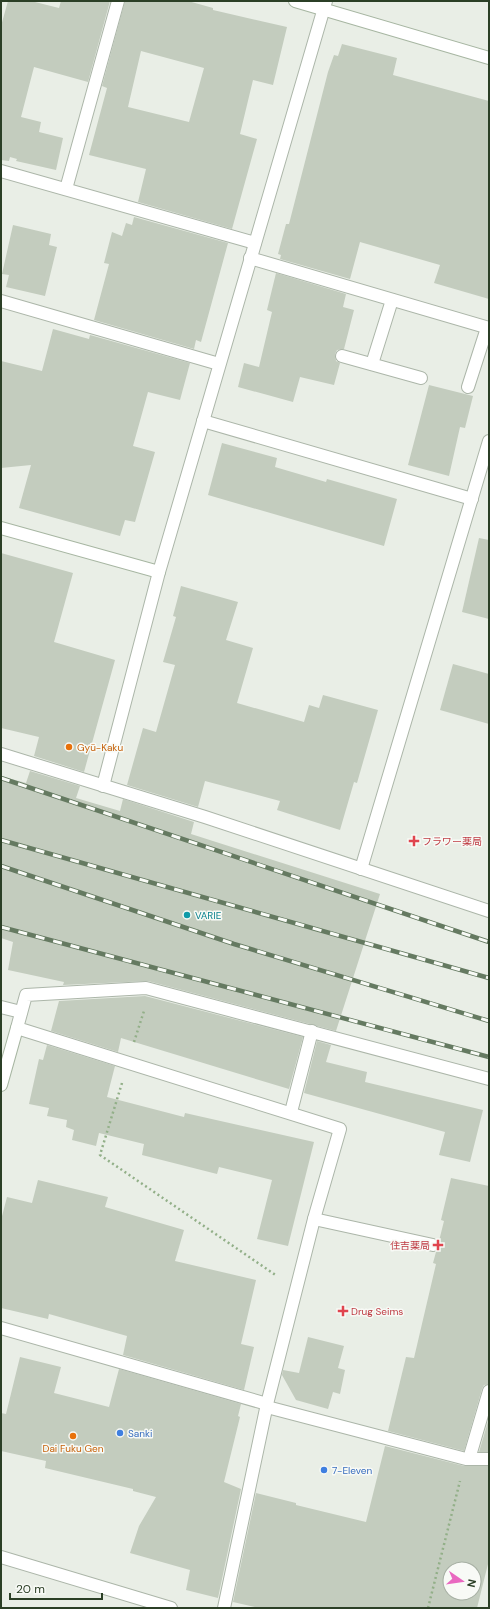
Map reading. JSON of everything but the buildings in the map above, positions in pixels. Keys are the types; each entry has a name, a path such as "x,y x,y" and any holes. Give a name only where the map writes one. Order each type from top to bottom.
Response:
{"street":[{"path":"66,189 118,1"},
{"path":"295,1 325,5 489,58"},
{"path":"103,786 159,572 325,5"},
{"path":"1,171 255,243"},
{"path":"250,258 488,328 468,387"},
{"path":"372,364 392,300"},
{"path":"1,301 219,364"},
{"path":"342,356 421,378"},
{"path":"203,421 472,499"},
{"path":"361,869 489,441"},
{"path":"1,528 159,572"},
{"path":"1,754 489,911"},
{"path":"1,1085 26,995 146,988 489,1079"},
{"path":"1,1007 21,1012"},
{"path":"17,1028 291,1112 340,1129 314,1219 267,1406 224,1608"},
{"path":"291,1112 312,1031"},
{"path":"314,1219 433,1244"},
{"path":"1,1328 267,1406 467,1459 489,1459"},
{"path":"467,1459 489,1391"},
{"path":"1,1557 171,1608"}],"path":[{"path":"150,989 100,1155 278,1277 298,1282"},
{"path":"428,1608 467,1459"}],"railway":[{"path":"1,778 489,942"},
{"path":"1,840 489,978"},
{"path":"1,866 234,944 489,1021"},
{"path":"1,927 489,1057"}],"place":[{"name":"Gyū-Kaku","path":"69,747"},
{"name":"フラワー薬局","path":"414,841"},
{"name":"VARIE","path":"187,915"},
{"name":"住吉薬局","path":"438,1245"},
{"name":"Drug Seims","path":"343,1311"},
{"name":"Sanki","path":"120,1433"},
{"name":"Dai Fuku Gen","path":"73,1436"},
{"name":"7-Eleven","path":"324,1470"}]}
